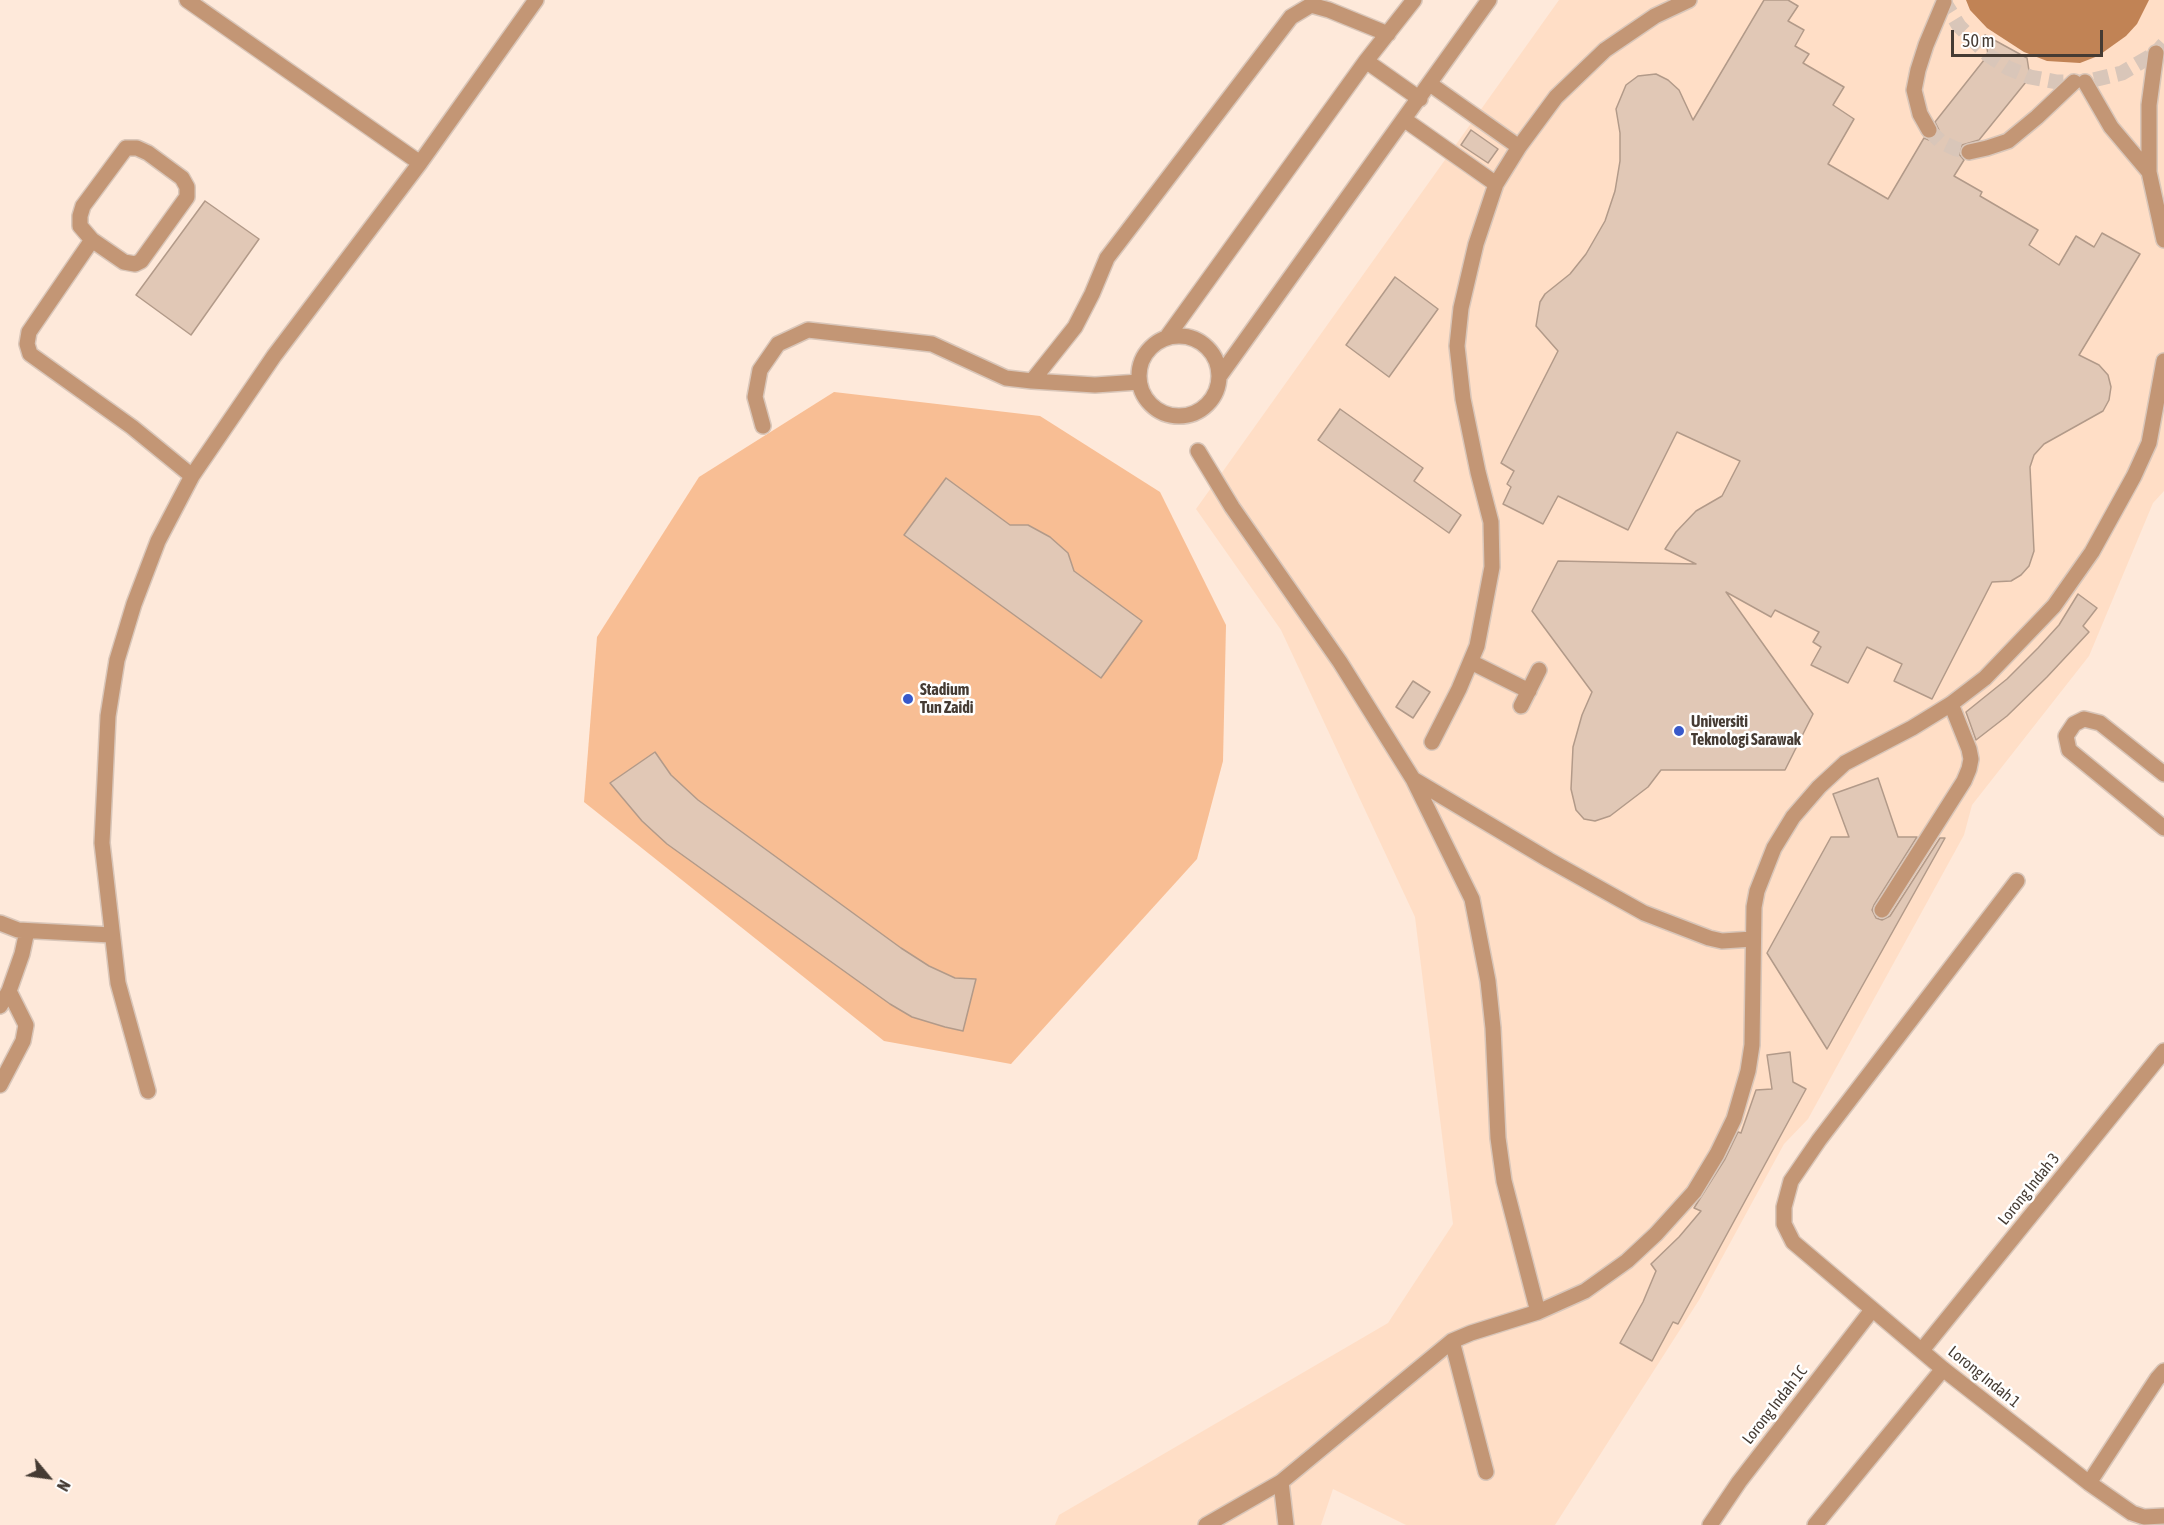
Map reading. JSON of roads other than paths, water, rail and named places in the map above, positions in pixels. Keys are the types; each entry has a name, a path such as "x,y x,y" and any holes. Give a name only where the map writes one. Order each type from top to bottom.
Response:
{"street":[{"path":"187,0 420,163"},
{"path":"148,1090 118,983 102,843 108,716 117,660 134,604 158,541 192,476 281,348 420,163 536,0"},
{"path":"1167,337 1366,61 1414,0"},
{"path":"1219,377 1490,0"},
{"path":"1432,742 1478,646 1491,577 1491,522 1463,399 1457,346 1461,308 1476,244 1496,184 1519,147 1556,97 1605,50 1655,16 1689,0"},
{"path":"1929,130 1920,114 1914,90 1926,45 1944,2"},
{"path":"1032,381 1075,327 1107,258 1291,16 1311,5 1388,34"},
{"path":"2156,53 2149,105 2149,172 2164,240"},
{"path":"1366,61 1420,99"},
{"path":"1969,152 2008,141 2079,82 2111,127 2149,172"},
{"path":"1430,84 1519,147"},
{"path":"1405,120 1496,184"},
{"path":"126,148 137,148 148,153 182,178 187,187 187,197 141,261 135,264 124,262 92,240 80,226 83,206 126,148"},
{"path":"92,240 29,332 27,344 30,354 132,427 192,476"},
{"path":"763,426 755,397 760,370 778,344 808,330 932,344 1006,378 1095,385 1139,382"},
{"path":"1180,335 1204,344 1213,353 1218,365 1217,390 1205,406 1188,416 1175,417 1155,409 1147,402 1139,382 1138,370 1142,359 1157,342 1167,337 1180,335"},
{"path":"1206,1525 1281,1482 1452,1341 1470,1333 1538,1312 1585,1291 1627,1261 1656,1234 1694,1192 1718,1154 1734,1119 1748,1071 1752,1045 1754,908 1757,891 1774,848 1793,817 1819,787 1845,763 1912,728 1951,704 1985,678 2054,606 2092,552 2134,476 2149,443 2164,361"},
{"path":"1198,451 1232,507 1340,662 1413,779 1472,899 1488,981 1494,1028 1498,1138 1504,1180 1538,1312"},
{"path":"1471,662 1529,691"},
{"path":"1521,706 1539,670"},
{"path":"1882,910 1970,769 1969,749 1951,704"},
{"path":"2164,774 2100,723 2084,719 2074,724 2066,736 2069,750 2164,828"},
{"path":"1413,779 1549,860 1644,913 1709,938 1722,941 1753,939"},
{"name":"Lorong Indah 1","path":"2017,881 1819,1140 1791,1181 1784,1207 1784,1224 1793,1242 1872,1310 1943,1369 2089,1483 2142,1521 2164,1516"},
{"path":"0,923 27,931 111,935"},
{"path":"0,1006 9,991 22,954 27,931"},
{"path":"0,1085 23,1041 26,1025 9,991"},
{"name":"Lorong Indah 3","path":"1922,1350 2164,1051"},
{"name":"Lorong Indah 1C","path":"1710,1525 1739,1482 1872,1310"},
{"path":"1452,1341 1486,1472"},
{"path":"1815,1525 1943,1369"},
{"path":"2089,1483 2157,1378 2164,1371"},
{"path":"1281,1482 1286,1525"}],"tunnel":[{"path":"1943,0 1959,26 1988,55 2008,68 2030,77 2057,82 2085,82 2122,73 2156,53 2164,44"},
{"path":"1929,130 1941,142 1969,152"}],"place":[{"name":"Stadium Tun Zaidi","path":"908,699"},
{"name":"Universiti Teknologi Sarawak","path":"1679,731"}]}
